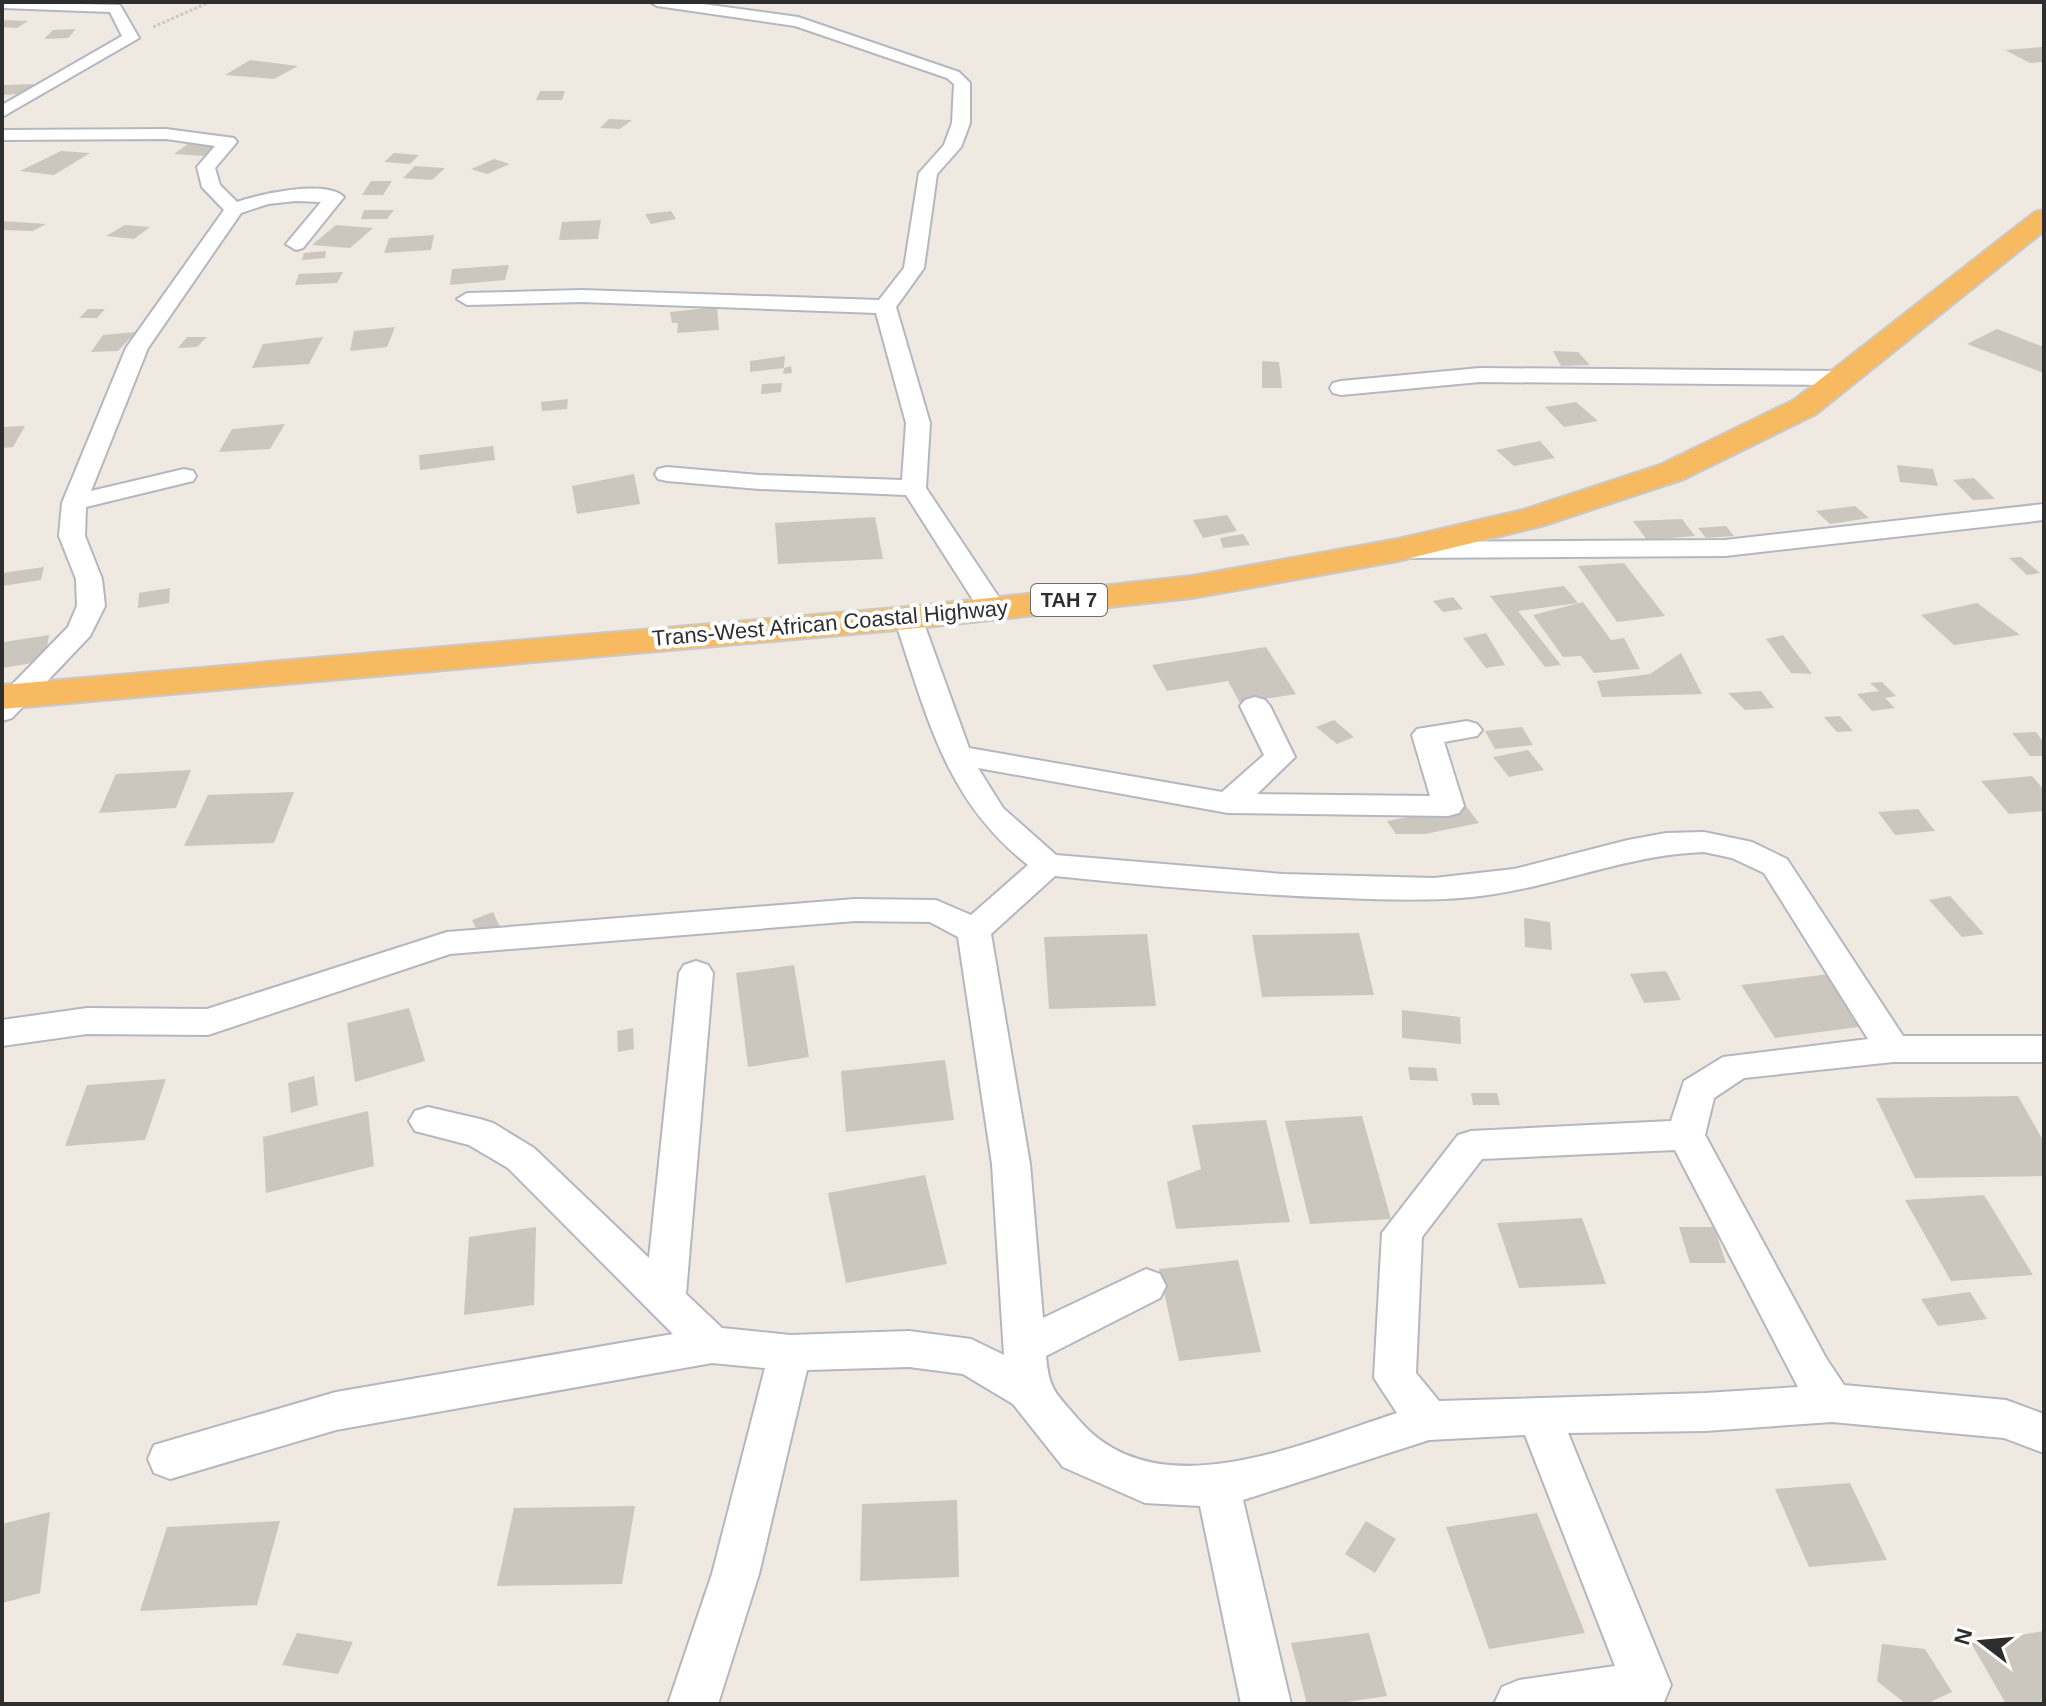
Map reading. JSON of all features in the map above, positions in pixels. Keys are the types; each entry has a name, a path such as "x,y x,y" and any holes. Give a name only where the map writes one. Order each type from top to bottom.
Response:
{"highway":[{"name":"Trans-West African Coastal Highway","path":"8,701 908,618 1192,587 1398,550 1533,518 1672,472 1805,407 2044,218"}],"street":[{"path":"657,2 737,12 821,28 953,75 962,83 961,123 952,147 928,173 914,268 885,307"},
{"path":"2,4 120,5 131,38 2,112"},
{"path":"2,135 166,134 228,142 206,167 211,187 234,209"},
{"path":"8,701 80,630 91,606 89,579 72,536 74,503 137,348 234,209 281,197 335,197 296,244"},
{"path":"467,299 582,296 885,307"},
{"path":"885,307 918,423 914,488 992,608"},
{"path":"1341,388 1480,375 1839,378"},
{"path":"667,474 759,482 914,488"},
{"path":"74,503 184,476"},
{"path":"1398,550 1725,548 2044,512"},
{"path":"908,618 958,755 986,806 1012,836 1048,865 1265,886 1478,886 1536,876 1655,842 1725,844 1754,852 1776,866 1893,1049"},
{"path":"1228,803 1280,757 1255,706"},
{"path":"958,755 1228,803 1448,806 1427,735 1467,730"},
{"path":"974,931 1048,865"},
{"path":"2,1033 87,1021 208,1022 447,943 855,910 936,911 974,931"},
{"path":"974,931 1011,1164 1028,1391"},
{"path":"665,1300 696,973"},
{"path":"1832,1403 1811,1371 1686,1135 1697,1091 1736,1066 1893,1049 2044,1049"},
{"path":"428,1121 480,1133 521,1158 712,1345"},
{"path":"1429,1421 1395,1378 1402,1233 1471,1145 1686,1135"},
{"path":"1023,1348 1146,1286"},
{"path":"170,1459 336,1411 712,1345 790,1353 909,1349 971,1357 1028,1391 1079,1453 1145,1483 1218,1487 1291,1467 1429,1421 1539,1415 1705,1412 1832,1403 2006,1419 2044,1434"},
{"path":"693,1704 711,1657 767,1457 790,1353"},
{"path":"1519,1704 1647,1685 1539,1415"},
{"path":"1218,1487 1266,1704"}],"path":[{"path":"131,38 210,2"}],"building":[{"path":"5,20 28,21 17,28 2,27"},
{"path":"76,29 68,38 44,39 53,30"},
{"path":"2042,47 2044,62 2030,63 2005,50"},
{"path":"250,60 298,66 274,79 225,75"},
{"path":"37,84 20,94 2,95 2,85"},
{"path":"540,91 565,91 562,100 536,100"},
{"path":"609,119 632,120 620,129 600,128"},
{"path":"192,141 222,143 204,156 174,154"},
{"path":"61,151 90,153 54,175 20,171"},
{"path":"394,153 419,155 410,164 384,162"},
{"path":"494,159 510,164 487,174 471,169"},
{"path":"415,166 445,168 432,180 403,178"},
{"path":"371,181 392,181 383,195 362,195"},
{"path":"364,210 394,210 387,219 361,219"},
{"path":"671,211 676,219 651,224 645,214"},
{"path":"601,220 598,239 559,240 562,222"},
{"path":"2,221 46,224 33,231 2,230"},
{"path":"125,225 150,227 134,239 106,236"},
{"path":"336,225 373,228 350,248 312,245"},
{"path":"434,235 431,250 384,253 389,238"},
{"path":"326,251 325,258 302,260 304,253"},
{"path":"509,265 505,280 450,285 452,269"},
{"path":"343,272 337,283 295,285 299,274"},
{"path":"717,307 719,330 677,333 678,323 672,323 670,312"},
{"path":"88,309 105,309 97,318 79,318"},
{"path":"395,327 387,347 350,351 354,331"},
{"path":"1997,329 2044,347 2044,370 2041,372 1967,344"},
{"path":"136,332 118,351 91,352 103,335"},
{"path":"187,337 207,337 197,347 178,348"},
{"path":"323,337 309,364 252,368 263,344"},
{"path":"1553,351 1578,352 1590,365 1561,366"},
{"path":"785,356 784,368 750,372 750,361"},
{"path":"1262,361 1279,362 1282,388 1262,388"},
{"path":"791,366 792,373 783,374 784,368"},
{"path":"782,383 781,392 761,394 762,384"},
{"path":"568,399 567,409 542,411 541,402"},
{"path":"1576,402 1598,421 1564,427 1545,407"},
{"path":"285,424 270,449 219,452 232,429"},
{"path":"25,426 13,447 2,448 2,427"},
{"path":"1540,441 1555,458 1514,466 1496,450"},
{"path":"493,446 495,460 420,470 419,455"},
{"path":"1897,465 1933,469 1938,486 1900,482"},
{"path":"634,474 640,504 577,514 572,486"},
{"path":"1974,478 1995,499 1973,500 1953,480"},
{"path":"1855,506 1869,518 1830,524 1816,511"},
{"path":"1227,515 1237,531 1203,538 1193,520"},
{"path":"875,517 883,559 778,564 775,523"},
{"path":"1682,519 1695,536 1647,540 1633,521"},
{"path":"1726,526 1734,536 1706,538 1698,528"},
{"path":"1243,534 1250,545 1223,548 1220,538"},
{"path":"2021,557 2040,573 2027,575 2009,558"},
{"path":"1624,563 1665,616 1617,622 1578,566"},
{"path":"44,567 41,580 2,586 2,573"},
{"path":"1564,586 1578,603 1518,611 1561,665 1545,667 1490,596"},
{"path":"170,588 169,603 138,608 139,593"},
{"path":"1453,597 1463,609 1443,612 1433,601"},
{"path":"1583,602 1611,640 1624,638 1640,669 1594,673 1581,656 1563,657 1533,615"},
{"path":"1977,603 2020,635 1954,645 1921,615"},
{"path":"1486,633 1505,665 1486,668 1463,638"},
{"path":"49,635 45,661 2,668 4,642"},
{"path":"1783,635 1812,674 1791,673 1766,639"},
{"path":"1266,647 1296,694 1240,703 1228,681 1167,691 1152,665"},
{"path":"1681,653 1702,694 1602,697 1597,681 1650,674"},
{"path":"1882,682 1896,696 1885,698 1895,708 1872,711 1857,694 1879,691 1870,683"},
{"path":"1761,691 1774,708 1745,710 1728,693"},
{"path":"1840,716 1853,731 1837,732 1824,717"},
{"path":"1334,720 1354,737 1337,744 1316,727"},
{"path":"1522,727 1533,745 1495,749 1485,731"},
{"path":"2036,732 2044,743 2044,756 2030,756 2012,733"},
{"path":"1528,750 1544,770 1509,777 1493,757"},
{"path":"191,770 176,808 99,813 116,774"},
{"path":"2032,776 2044,790 2044,811 2009,814 1981,781"},
{"path":"294,792 274,843 184,846 208,795"},
{"path":"1466,806 1479,823 1425,834 1396,834 1387,821"},
{"path":"1918,809 1935,831 1895,835 1878,812"},
{"path":"1950,896 1984,934 1962,937 1929,900"},
{"path":"493,912 500,927 479,934 472,920"},
{"path":"1524,918 1550,922 1552,950 1525,947"},
{"path":"1359,933 1374,995 1262,997 1252,935"},
{"path":"1147,934 1156,1006 1049,1009 1044,937"},
{"path":"794,965 809,1057 748,1067 736,973"},
{"path":"1666,971 1681,1000 1644,1003 1630,974"},
{"path":"1829,974 1866,1026 1775,1038 1741,985"},
{"path":"409,1008 425,1061 355,1082 347,1023"},
{"path":"1402,1010 1460,1017 1461,1044 1402,1038"},
{"path":"633,1028 634,1049 618,1052 617,1031"},
{"path":"945,1060 954,1120 846,1132 841,1071"},
{"path":"1408,1067 1436,1068 1438,1081 1410,1080"},
{"path":"314,1076 318,1105 291,1113 288,1083"},
{"path":"166,1079 145,1140 65,1146 87,1085"},
{"path":"1471,1093 1497,1093 1500,1105 1473,1105"},
{"path":"2018,1096 2044,1142 2044,1176 1915,1178 1876,1098"},
{"path":"368,1111 374,1166 266,1193 263,1137"},
{"path":"1362,1116 1391,1219 1310,1224 1285,1121"},
{"path":"1266,1120 1290,1222 1176,1229 1167,1182 1201,1169 1192,1125"},
{"path":"925,1175 947,1264 846,1283 828,1193"},
{"path":"1984,1195 2033,1275 1951,1281 1905,1200"},
{"path":"1582,1218 1606,1284 1519,1288 1497,1223"},
{"path":"536,1227 534,1305 464,1315 469,1237"},
{"path":"1679,1227 1714,1227 1726,1263 1690,1263"},
{"path":"1238,1260 1261,1352 1179,1361 1159,1269"},
{"path":"1970,1292 1987,1319 1938,1326 1921,1299"},
{"path":"1850,1483 1887,1560 1809,1567 1775,1489"},
{"path":"957,1500 959,1577 860,1581 862,1504"},
{"path":"635,1506 622,1584 497,1586 514,1508"},
{"path":"50,1512 40,1593 2,1603 2,1524"},
{"path":"1537,1513 1585,1633 1489,1649 1446,1527"},
{"path":"280,1521 257,1605 140,1611 167,1527"},
{"path":"1366,1521 1396,1539 1375,1573 1345,1554"},
{"path":"2044,1631 2044,1704 2006,1704 1971,1643"},
{"path":"297,1633 353,1642 338,1674 282,1665"},
{"path":"1369,1633 1387,1696 1333,1704 1307,1704 1291,1643"},
{"path":"1882,1644 1925,1649 1952,1692 1926,1704 1906,1704 1877,1681"}]}
